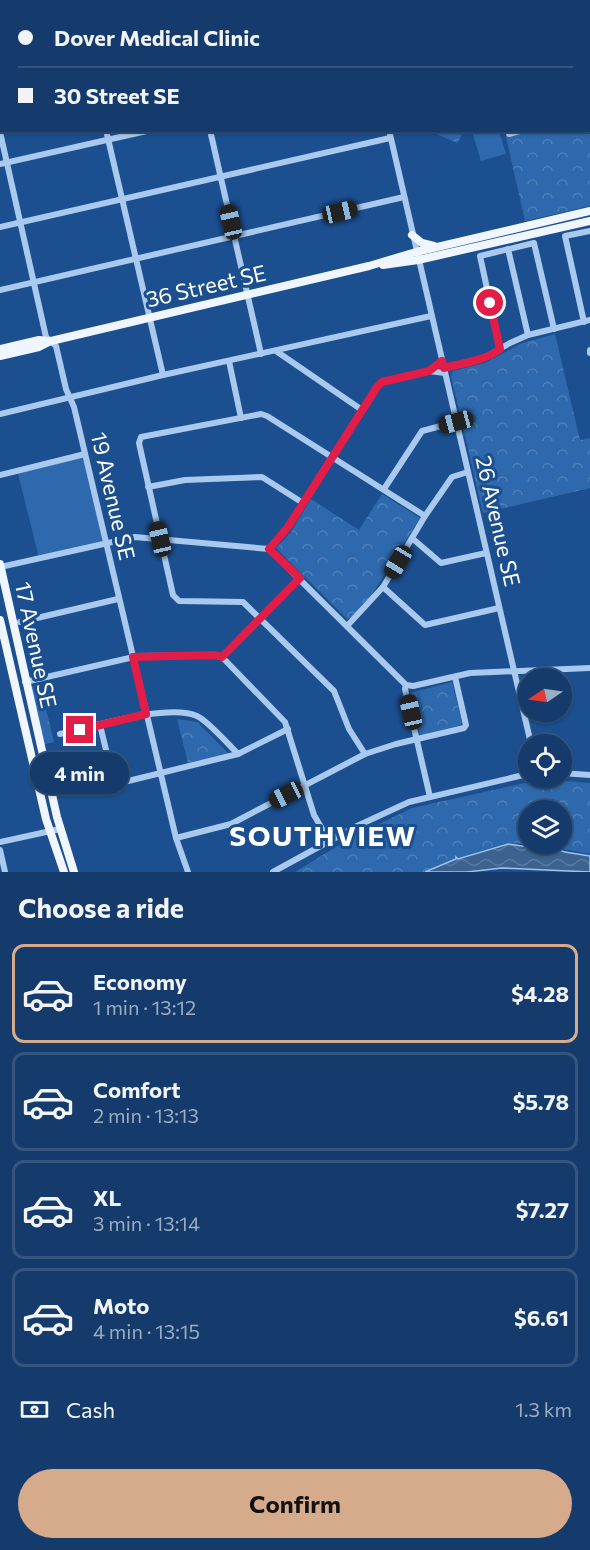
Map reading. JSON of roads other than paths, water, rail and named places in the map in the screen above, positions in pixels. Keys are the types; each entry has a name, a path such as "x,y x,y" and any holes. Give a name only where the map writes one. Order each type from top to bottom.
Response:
{"main road":[{"name":"36 Street SE","path":"417,256 438,247 590,211"},
{"name":"36 Street SE","path":"0,356 39,347 51,341 369,266 590,221"},
{"path":"412,234 422,243 438,247"},
{"name":"36 Street SE","path":"0,349 39,340 51,341"},
{"name":"17 Avenue SE","path":"0,566 60,829 74,872"},
{"name":"17 Avenue SE","path":"0,620 49,831 63,872"},
{"path":"6,649 11,654 16,677 21,682 26,682"}],"street":[{"name":"19 Avenue SE","path":"0,132 3,163 20,222 46,337 56,346 85,454 176,838 188,872"},
{"path":"106,132 163,375"},
{"path":"3,163 142,132"},
{"path":"210,132 261,354"},
{"path":"0,227 220,177 389,134"},
{"name":"26 Avenue SE","path":"389,134 529,734"},
{"path":"0,290 404,197"},
{"path":"269,549 288,527 382,382 484,358 517,339 587,321 565,236 590,231"},
{"path":"500,349 480,256 534,243 554,329"},
{"path":"508,249 528,336"},
{"path":"0,414 163,375 431,316"},
{"path":"275,351 362,410"},
{"path":"229,361 241,418"},
{"path":"429,371 443,368"},
{"path":"364,754 349,729 334,691 243,602 179,601 173,596 139,443 141,437 261,414 425,516"},
{"path":"384,489 422,431 456,422"},
{"path":"0,474 85,454"},
{"path":"347,626 383,587 425,516 452,477 468,472"},
{"path":"148,487 184,480 262,477 303,503"},
{"path":"0,566 135,537 269,549 406,685 430,796"},
{"path":"412,539 441,563 486,553"},
{"path":"222,657 300,578"},
{"path":"383,587 425,625 499,608"},
{"path":"20,622 118,599"},
{"path":"26,682 133,657 215,655 222,657 285,722 314,815 329,841"},
{"path":"406,685 412,686 470,673 590,668"},
{"path":"176,838 231,824 364,754 464,728 466,725 455,677"},
{"path":"60,734 146,714 184,713 198,716 238,754"},
{"path":"100,725 116,784 238,754 288,729"},
{"path":"572,774 590,775"},
{"path":"273,872 397,807 430,796 518,776"},
{"path":"0,842 60,829"},
{"path":"0,850 5,872"}],"water":[{"path":"508,844 518,845 518,854 572,853 590,856 590,872 502,868 467,872 425,872 456,859 456,857 458,859"}],"district":[{"name":"SOUTHVIEW","path":"323,836"}]}
